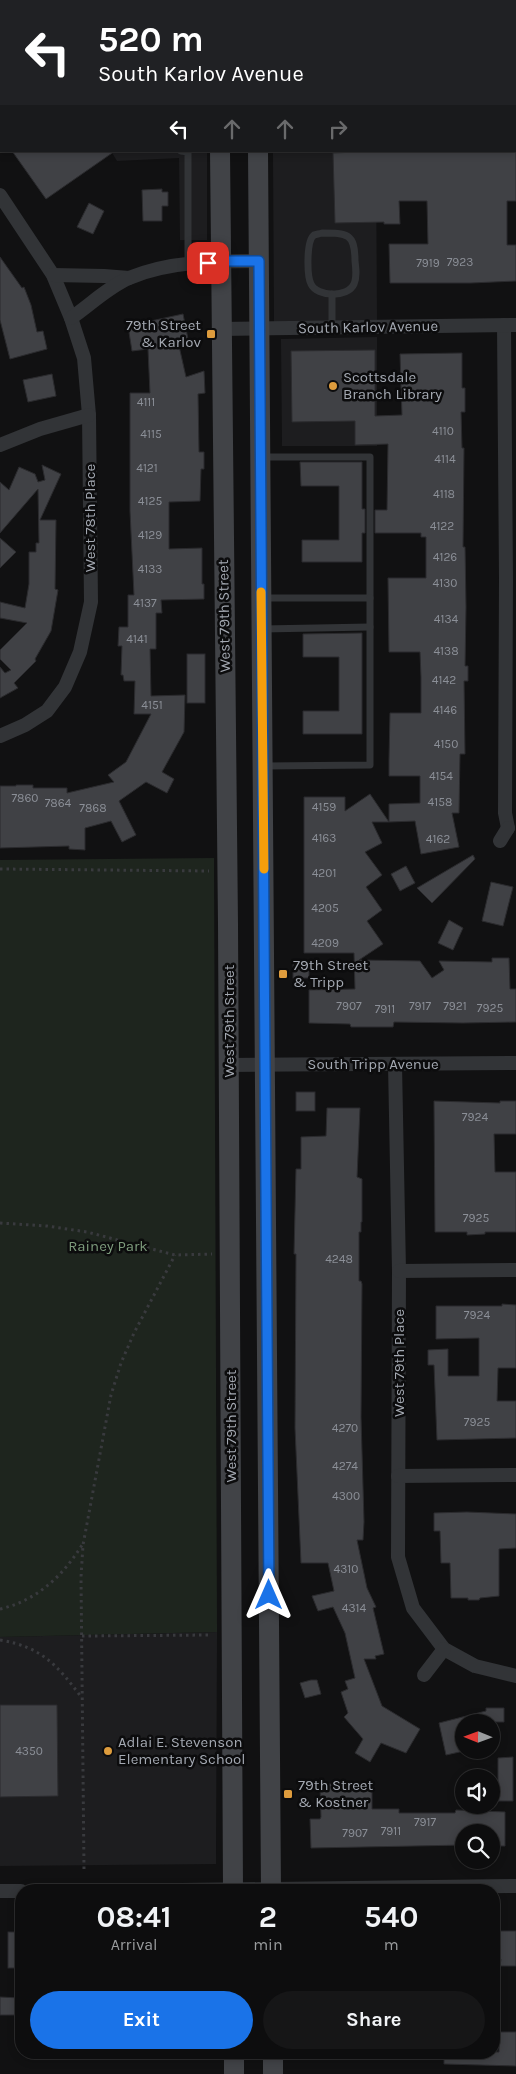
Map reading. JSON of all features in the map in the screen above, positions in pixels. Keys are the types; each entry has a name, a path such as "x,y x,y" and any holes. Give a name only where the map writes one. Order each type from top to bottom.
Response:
{"main road":[{"name":"West 79th Street","path":"220,152 220,329 229,1065 233,1884"},
{"path":"258,152 271,1884"},
{"path":"234,2059 234,2074"},
{"path":"273,2059 273,2074"}],"street":[{"path":"0,195 53,275 71,318 129,278 188,264 220,261 259,261"},
{"path":"53,275 129,278"},
{"name":"West 78th Place","path":"0,736 25,725 47,712 65,687 80,652 90,602 89,415 84,358 71,318"},
{"path":"500,841 512,829 505,813 511,579 510,325"},
{"name":"South Karlov Avenue","path":"220,329 510,325"},
{"path":"0,445 40,429 89,415"},
{"name":"South Tripp Avenue","path":"229,1065 516,1063"},
{"name":"West 79th Place","path":"395,1064 399,1271 398,1557 413,1608 444,1649"},
{"path":"399,1271 516,1270"},
{"path":"398,1476 516,1475"},
{"path":"424,1675 444,1649 475,1666 516,1676"},
{"path":"500,1886 516,1886"},
{"path":"0,1891 15,1891"}],"lane":[{"path":"188,152 188,264"},
{"path":"322,233 347,235 353,240 355,246 356,276 354,284 346,293 332,294 316,290 311,285 309,277 310,242 314,235 322,233"},
{"path":"332,294 332,327"},
{"path":"260,457 370,457 370,765 263,766"},
{"path":"261,598 370,598"},
{"path":"262,629 370,627"}],"path":[{"path":"0,869 212,871"},
{"path":"0,1223 47,1226 88,1232 175,1254 215,1254"},
{"path":"84,1869 83,1545 108,1412 121,1363 134,1333 175,1254"},
{"path":"0,1609 38,1593 55,1580 68,1567 83,1545"},
{"path":"82,1636 212,1635"},
{"path":"0,1640 40,1652 63,1673 82,1698"}],"shaded area":[{"path":"112,152 207,152 207,240 180,240 179,158 117,161"},
{"path":"273,152 376,152 377,323 274,323"},
{"name":"Scottsdale Branch Library","path":"377,337 377,446 282,446 281,339"},
{"name":"Adlai E. Stevenson Elementary School","path":"217,1632 216,1864 0,1866 0,1637"}],"green space":[{"name":"Rainey Park","path":"214,858 217,1632 0,1637 0,860"}],"building":[{"path":"13,152 114,152 46,199"},
{"path":"516,152 516,201 507,201 507,245 516,245 516,281 390,283 389,244 428,244 427,201 399,201 400,224 384,224 384,222 335,223 333,153"},
{"path":"162,189 162,192 168,192 168,206 162,206 162,221 143,221 142,190"},
{"path":"89,203 104,211 93,234 77,227"},
{"path":"0,257 22,288 24,287 31,305 37,332 43,331 47,349 10,359 0,320"},
{"path":"183,314 189,344 179,346 186,377 204,371 205,393 198,394 199,452 204,452 204,469 201,469 200,501 169,502 169,549 202,548 204,599 161,600 162,613 156,613 156,649 150,649 151,696 185,695 184,732 162,772 174,779 167,793 146,782 119,801 136,835 122,842 111,821 85,828 85,850 69,849 69,846 0,848 0,786 33,785 33,788 67,788 67,793 114,782 108,775 126,762 151,714 134,714 135,681 124,681 123,675 121,675 122,646 118,646 119,627 128,627 128,595 134,595 130,511 130,393 150,393 148,349 132,351 128,326"},
{"path":"375,350 375,416 402,415 400,354 462,353 462,388 465,388 465,412 461,412 462,448 464,448 465,666 468,666 468,681 464,681 465,754 460,754 459,813 452,813 459,847 421,854 415,821 389,822 389,804 420,803 420,776 389,776 389,760 390,713 421,713 421,677 420,652 389,652 388,578 426,578 426,537 421,537 421,533 375,533 375,510 387,510 388,444 355,445 355,421 292,422 291,351"},
{"path":"52,374 56,396 28,402 23,380"},
{"path":"300,462 362,462 362,509 365,509 365,533 362,533 362,562 302,562 302,540 339,540 339,486 301,486"},
{"path":"42,465 61,474 40,520 56,520 55,589 58,590 51,631 35,659 36,661 14,683 18,688 0,698 0,667 5,673 11,670 0,659 0,650 27,623 0,618 0,602 25,608 29,584 29,552 36,552 36,543 39,543 38,489 0,533 0,482 9,490 19,467 35,474 38,482 45,480"},
{"path":"0,538 16,552 0,568"},
{"path":"362,633 362,734 303,734 303,711 339,711 339,657 303,657 303,634"},
{"path":"187,654 205,654 205,703 187,703"},
{"path":"370,794 389,822 372,822 382,843 365,852 382,875 366,887 382,910 367,921 383,944 359,960 420,961 432,978 444,970 439,961 492,962 492,958 509,958 510,989 516,989 516,1022 394,1022 393,1027 351,1027 350,1024 309,1023 309,990 355,989 354,953 304,953 304,797 345,797 345,811"},
{"path":"473,855 475,859 432,903 417,888"},
{"path":"406,866 415,883 400,891 391,874"},
{"path":"491,882 513,887 503,926 482,921"},
{"path":"449,920 463,928 453,950 438,943"},
{"path":"293,961 309,961 309,978 293,978"},
{"path":"296,1092 315,1092 315,1111 296,1111"},
{"path":"434,1101 500,1103 500,1101 516,1101 516,1134 494,1134 495,1172 516,1172 516,1232 485,1232 485,1234 467,1235 467,1232 435,1232"},
{"path":"327,1108 360,1108 357,1177 362,1179 359,1281 362,1284 361,1417 364,1522 363,1540 357,1540 367,1588 376,1607 373,1608 384,1654 375,1656 376,1659 364,1659 382,1706 420,1729 406,1753 381,1743 370,1762 355,1753 363,1739 344,1717 348,1713 341,1692 348,1689 345,1681 355,1678 345,1633 333,1607 318,1611 312,1596 334,1591 328,1563 301,1563 295,1428 296,1254 294,1254 296,1169 301,1169 301,1137 326,1136"},
{"path":"502,1304 516,1305 516,1368 498,1368 497,1401 516,1401 516,1438 437,1440 434,1365 428,1365 428,1350 448,1349 448,1376 479,1376 479,1338 436,1339 436,1306 502,1306"},
{"path":"434,1513 516,1514 516,1548 499,1549 499,1596 480,1598 479,1600 451,1598 450,1563 441,1563 440,1531 434,1531"},
{"path":"317,1680 321,1694 305,1698 300,1683"},
{"path":"0,1705 57,1705 58,1796 0,1797"},
{"path":"486,1708 504,1708 504,1722 500,1722 500,1714 474,1714 486,1711"},
{"path":"455,1719 455,1753 446,1755 439,1723"},
{"path":"513,1757 513,1801 500,1801 500,1769 498,1769 498,1759"},
{"path":"320,1784 372,1784 372,1809 399,1809 399,1813 500,1814 500,1812 505,1812 505,1846 500,1846 500,1824 455,1824 455,1845 311,1848 310,1819 320,1819"},
{"path":"500,1931 516,1931 516,1966 500,1966"},
{"path":"8,1932 15,1932 15,1968 8,1968"},
{"path":"0,1997 15,1998 15,2015 0,2015"},
{"path":"500,2032 516,2032 516,2066 444,2064 444,2059 500,2059"}],"slow traffic":[{"path":"261,592 264,869"}],"place":[{"name":"79th Street & Karlov","path":"211,334"},
{"name":"Scottsdale Branch Library","path":"333,386"},
{"name":"79th Street & Tripp","path":"283,974"},
{"name":"Adlai E. Stevenson Elementary School","path":"108,1751"},
{"name":"79th Street & Kostner","path":"288,1794"}],"route":[{"path":"208,263 220,261 259,261 269,1595"}]}
